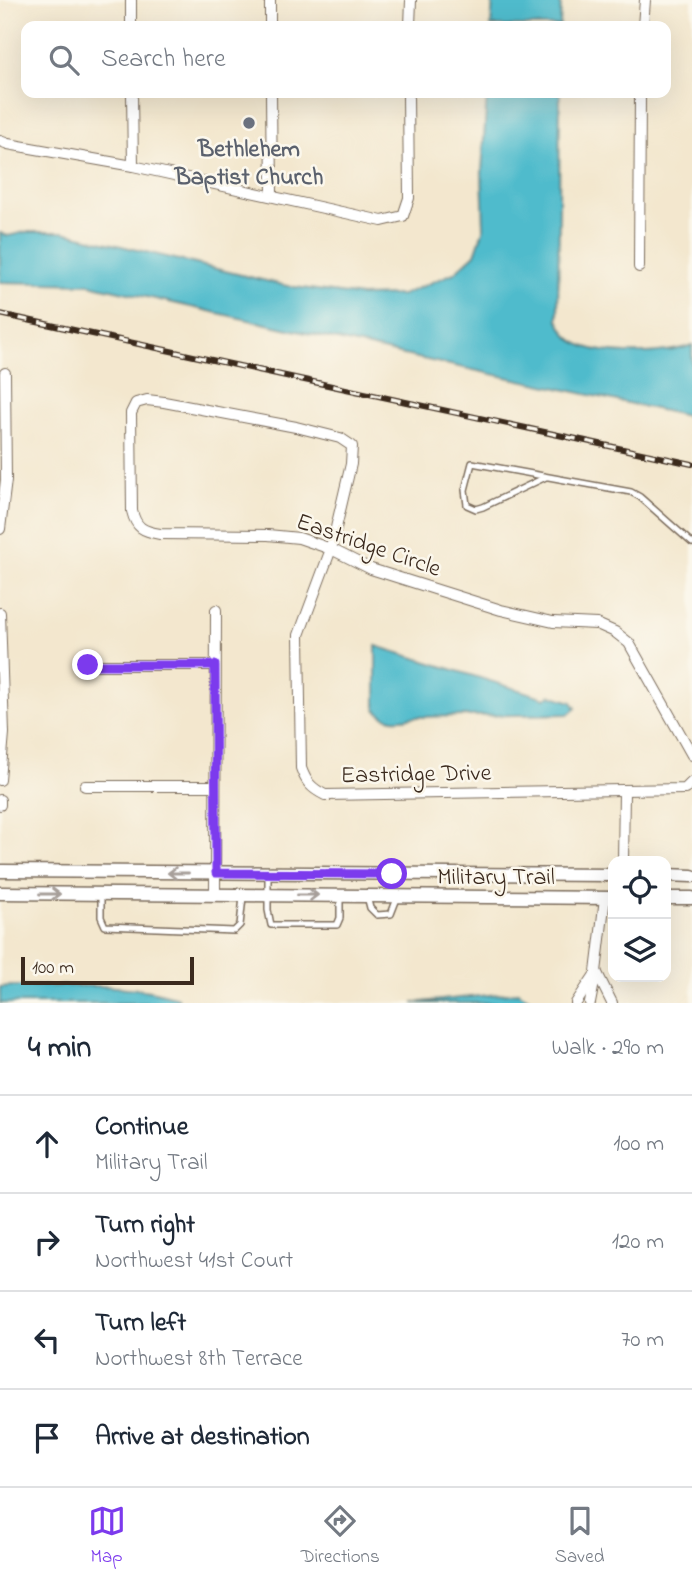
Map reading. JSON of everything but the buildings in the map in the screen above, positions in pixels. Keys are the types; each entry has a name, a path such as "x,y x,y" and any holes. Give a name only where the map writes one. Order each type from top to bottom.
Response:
{"street":[{"path":"131,0 131,21"},
{"path":"270,0 270,21"},
{"path":"410,21 411,0"},
{"path":"643,21 645,0"},
{"path":"132,98 133,166"},
{"path":"271,98 272,196"},
{"path":"0,141 133,166 382,221 403,216 409,198 408,98"},
{"path":"639,267 640,98"},
{"path":"0,529 6,480 3,413 5,373"},
{"name":"Eastridge Circle","path":"352,446 340,438 296,427 164,402 146,400 136,403 131,414 132,511 135,522 146,531 160,534 268,535 299,538 331,549 371,569 501,610 553,622 597,624 615,632 629,643 692,755"},
{"name":"Eastridge Drive","path":"352,446 351,464 331,549 299,635 301,768 306,780 314,790 325,795 624,791"},
{"path":"215,895 216,610"},
{"path":"0,613 4,752 0,780"},
{"path":"88,665 215,665"},
{"path":"623,856 624,791 685,789 692,782"},
{"path":"85,786 215,786"},
{"name":"Military Trail","path":"0,871 608,875"},
{"path":"671,875 692,876"},
{"name":"Military Trail","path":"0,893 608,898"},
{"path":"671,898 692,898"},
{"path":"590,1003 608,904"},
{"path":"576,1003 596,972"},
{"path":"596,972 612,1003"}],"lane":[{"path":"546,477 483,507 476,509 467,505 465,490 472,463 631,492 692,543"},
{"path":"268,873 268,910 271,925 337,925 340,919 340,896"},
{"path":"101,894 101,917 105,926 234,931 240,925 243,895"},
{"path":"367,896 371,910 377,915 391,914 398,896"}],"water":[{"path":"493,0 561,0 560,21 491,21"},
{"path":"487,98 560,98 558,320 570,338 594,349 648,353 692,345 692,417 89,284 0,282 0,233 8,236 25,232 63,232 287,286 361,296 402,295 454,273 475,254 484,228 482,172"},
{"path":"376,646 545,698 551,695 572,702 576,708 569,714 388,718 376,709"},
{"path":"0,987 138,989 178,998 179,1003 0,1003"},
{"path":"518,992 533,1003 413,1003"}],"railway":[{"path":"0,314 692,464"}],"place":[{"name":"Bethlehem Baptist Church","path":"249,123"}],"route":[{"path":"88,665 215,665 216,873 392,874"}]}
